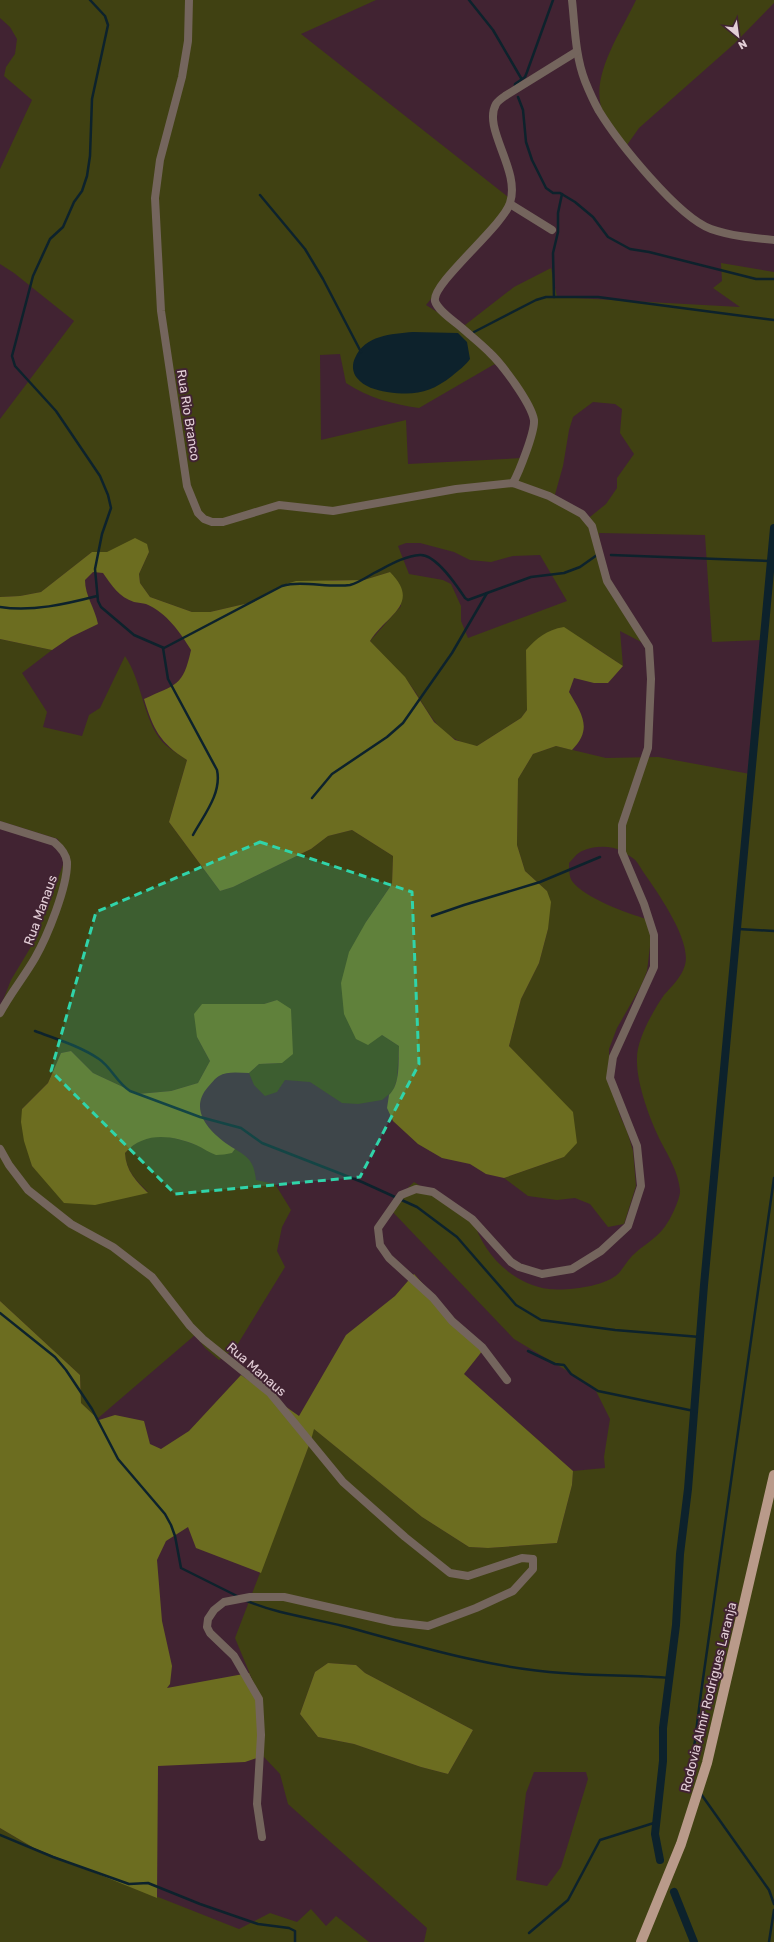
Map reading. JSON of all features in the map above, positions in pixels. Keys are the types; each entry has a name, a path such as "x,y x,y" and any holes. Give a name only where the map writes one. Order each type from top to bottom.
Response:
{"main road":[{"name":"Rodovia Almir Rodrigues Laranja","path":"641,1942 681,1844 707,1763 774,1475"}],"street":[{"name":"Rua Rio Branco","path":"189,0 188,41 182,77 160,160 155,198 161,311 187,486 198,513 208,521 222,522 279,505 333,511 456,489 513,483"},
{"path":"572,0 576,52 585,80 599,110 622,143 659,187 685,212 710,229 747,238 774,240"},
{"path":"507,1380 482,1347 452,1321 433,1298 389,1258 380,1245 378,1228 401,1195 416,1189 433,1192 472,1219 511,1262 519,1267 542,1274 572,1269 601,1251 628,1226 641,1186 637,1146 610,1078 613,1056 654,967 654,935 644,904 622,852 622,825 648,748 652,679 649,647 607,581 592,526 582,514 549,496 513,483 527,447 534,422 532,417 521,393 491,353 443,312 435,302 434,298 446,279 501,218 510,204 511,179 508,164 496,136 493,116 496,104 505,96 576,52"},
{"path":"510,204 552,230"},
{"name":"Rua Manaus","path":"0,825 54,842 60,847 67,861 64,881 46,934 35,957 0,1013"},
{"name":"Rua Manaus","path":"0,1149 9,1165 28,1190 71,1224 113,1247 152,1277 190,1326 203,1339 256,1380 282,1405 343,1482 405,1537 450,1573 468,1576 522,1558 533,1560 533,1569 513,1591 476,1608 428,1626 394,1622 284,1597 250,1597 224,1602 214,1610 208,1619 207,1627 210,1632 234,1656 259,1699 261,1735 257,1804 262,1837"}],"highlighted area":[{"path":"260,842 412,892 419,1064 360,1177 175,1194 51,1071 96,912"}],"shaded area":[{"path":"0,0 376,0 301,34 512,200 426,305 450,320 465,325 514,287 551,268 557,297 740,307 713,288 722,281 721,263 774,272 774,1942 424,1942 427,1928 288,1804 280,1774 263,1756 260,1698 235,1638 311,1440 313,1428 422,1517 469,1547 488,1548 557,1543 572,1485 573,1471 605,1468 604,1457 610,1419 594,1387 514,1339 388,1207 414,1182 473,1219 484,1244 501,1265 511,1274 523,1281 549,1289 575,1289 595,1285 613,1278 619,1273 632,1256 656,1236 668,1222 679,1199 679,1183 673,1165 657,1133 644,1101 637,1068 637,1058 640,1042 646,1025 664,995 681,974 685,965 686,955 684,943 679,931 657,892 635,860 617,849 602,847 582,851 569,863 569,867 572,881 586,893 606,904 647,919 651,938 647,971 641,986 617,1028 609,1049 609,1077 620,1116 627,1131 633,1151 636,1186 624,1224 608,1227 590,1204 575,1198 557,1200 528,1196 504,1178 564,1157 538,1077 509,1046 521,999 539,963 548,929 547,891 525,871 517,845 518,779 533,754 556,746 606,758 658,757 750,774 752,722 761,640 712,642 705,535 599,533 605,581 645,644 620,631 623,666 593,646 527,675 527,710 521,718 477,746 462,742 441,729 433,720 413,688 370,641 401,606 390,572 364,580 333,580 274,590 253,602 210,612 192,612 150,597 140,583 139,574 149,552 116,548 107,553 92,552 41,592 20,596 0,597 0,419 74,321 14,273 0,264 0,169 32,100 4,76 6,67 15,54 17,39 10,27 0,18","holes":["340,354 346,383 363,393 399,405 419,408 493,365 502,362 534,419 523,458 408,464 406,420 321,440 320,355","593,402 615,404 622,409 620,433 634,454 617,478 617,488 606,504 585,521 554,498 563,466 569,430 573,417","406,543 420,543 454,552 470,560 491,562 513,556 540,555 567,601 468,638 461,621 461,606 451,584 443,580 409,574 398,546","328,1663 356,1665 365,1673 473,1730 448,1774 421,1767 354,1744 318,1737 300,1714 315,1672","534,1772 586,1772 588,1779 561,1867 547,1886 516,1880 526,1793"]},
{"path":"636,0 774,0 774,3 734,44 639,128 627,145 604,115 600,101 600,86 608,56"},
{"path":"135,538 147,544 149,552 139,574 140,583 150,597 192,612 210,612 253,602 283,585 296,581 364,580 390,572 399,583 403,593 402,601 398,609 370,641 405,677 434,722 455,740 477,746 521,718 527,710 526,650 538,638 547,632 564,627 623,666 608,683 594,683 574,678 569,692 581,714 584,728 582,735 572,750 556,746 533,754 518,779 517,845 525,871 547,891 551,902 548,929 539,963 521,999 509,1046 573,1112 577,1143 564,1157 504,1178 486,1174 470,1164 442,1158 418,1144 393,1121 387,1108 389,1095 393,1090 397,1079 399,1046 382,1035 368,1045 356,1039 344,1014 341,983 349,952 366,922 392,884 393,856 352,830 328,836 311,849 233,887 220,891 169,822 187,760 170,748 154,727 144,699 171,687 176,683 185,671 188,662 191,650 167,618 146,604 134,602 124,597 113,587 103,573 93,572 85,580 85,586 98,624 71,637 52,650 0,639 0,597 20,596 41,592 92,552 107,552"},
{"path":"0,639 52,650 22,673 47,712 43,727 82,736 89,715 100,708 125,656 131,666 154,730 165,745 187,760 169,822 220,891 233,887 311,849 328,836 352,830 393,856 392,884 366,922 382,1035 399,1046 397,1079 393,1091 382,1100 358,1104 342,1103 310,1082 285,1080 277,1092 265,1096 254,1085 249,1073 259,1064 282,1063 277,1000 264,1004 202,1004 197,1037 210,1061 198,1083 171,1091 138,1094 93,1073 71,1051 61,1053 48,1083 22,1109 32,1166 46,1180 148,1192 136,1179 127,1165 125,1153 133,1145 142,1140 160,1136 169,1137 215,1150 232,1153 235,1149 248,1158 254,1169 256,1180 275,1184 291,1210 282,1227 277,1251 285,1267 236,1347 219,1360 205,1348 195,1335 97,1419 81,1403 80,1375 0,1301 0,1008 11,980 35,940 64,862 58,839 0,821"},
{"path":"277,1000 291,1009 293,1054 282,1063 259,1064 249,1073 222,1074 208,1087 202,1096 200,1106 201,1114 205,1123 219,1138 235,1149 232,1153 216,1155 196,1145 168,1137 149,1138 141,1141 125,1153 127,1165 132,1175 148,1193 95,1205 64,1203 32,1166 24,1141 21,1122 22,1109 48,1083 61,1053 71,1051 93,1073 138,1094 171,1091 198,1083 210,1061 197,1037 194,1014 202,1004 264,1004"},
{"path":"414,1274 483,1350 464,1374 573,1471 572,1485 557,1543 488,1548 469,1547 422,1517 314,1429 261,1573 196,1548 188,1527 166,1541 157,1560 162,1621 172,1666 170,1684 167,1688 249,1673 260,1698 263,1756 245,1762 158,1766 157,1898 34,1848 0,1828 0,1301 80,1375 81,1403 99,1420 115,1415 144,1421 150,1444 161,1449 189,1431 241,1375 299,1416 346,1335 395,1296"},
{"path":"328,1663 356,1665 365,1673 473,1730 448,1774 421,1767 354,1744 318,1737 300,1714 315,1672"},
{"path":"0,1828 34,1848 239,1929 270,1913 297,1922 311,1909 326,1926 336,1916 369,1942 0,1942"}],"water":[{"path":"413,332 458,333 467,342 470,359 462,368 444,382 422,392 406,394 370,388 355,376 353,371 353,363 359,350 365,345 380,337"}],"waterway":[{"path":"90,0 105,16 108,25 92,99 90,156 87,176 82,191 74,202 63,227 50,239 33,276 12,356 15,366 56,411 100,476 108,495 111,508 102,534 95,569 98,601 101,607 134,635 164,648 282,586 290,584 333,586 350,585 408,557 420,555 426,556 433,560 446,572 468,600 531,577 564,573 580,567 597,555"},
{"path":"469,0 493,30 521,78"},
{"path":"515,86 515,84 525,77 553,0"},
{"path":"518,97 523,110 526,142 532,160 546,188 553,193 560,193 575,202 593,217 608,237 630,249 649,252 756,279 774,279"},
{"path":"554,297 553,253 558,232 558,213 562,194"},
{"path":"260,195 305,249 323,279 361,352"},
{"path":"474,332 536,300 546,297 598,297 774,320"},
{"path":"660,1860 655,1834 663,1761 663,1728 676,1625 680,1554 688,1489 704,1285 774,528"},
{"path":"611,555 770,561"},
{"path":"312,798 332,774 387,737 403,723 452,653 487,593"},
{"path":"0,607 24,609 37,608 97,596"},
{"path":"163,648 168,679 217,770 218,779 215,795 193,835"},
{"path":"432,916 540,882 600,857"},
{"path":"738,929 774,931"},
{"path":"35,1031 92,1054 103,1062 121,1084 130,1091 200,1117 241,1128 262,1143 362,1182 417,1207 457,1237 516,1305 541,1320 615,1330 700,1337"},
{"path":"692,1781 691,1772 701,1693 774,1178"},
{"path":"0,1313 55,1357 66,1370 92,1409 118,1459 165,1514 175,1536 181,1568 239,1597"},
{"path":"528,1351 555,1364 564,1365 571,1374 598,1391 694,1411"},
{"path":"247,1601 283,1613 343,1626 479,1661 562,1673 671,1678"},
{"path":"701,1794 769,1890 774,1904"},
{"path":"529,1933 568,1900 600,1840 657,1822"},
{"path":"0,1835 53,1857 129,1884 148,1883 200,1904 258,1924 289,1928 295,1931 295,1942"},
{"path":"674,1892 694,1942"},
{"path":"769,1942 774,1910"}]}
